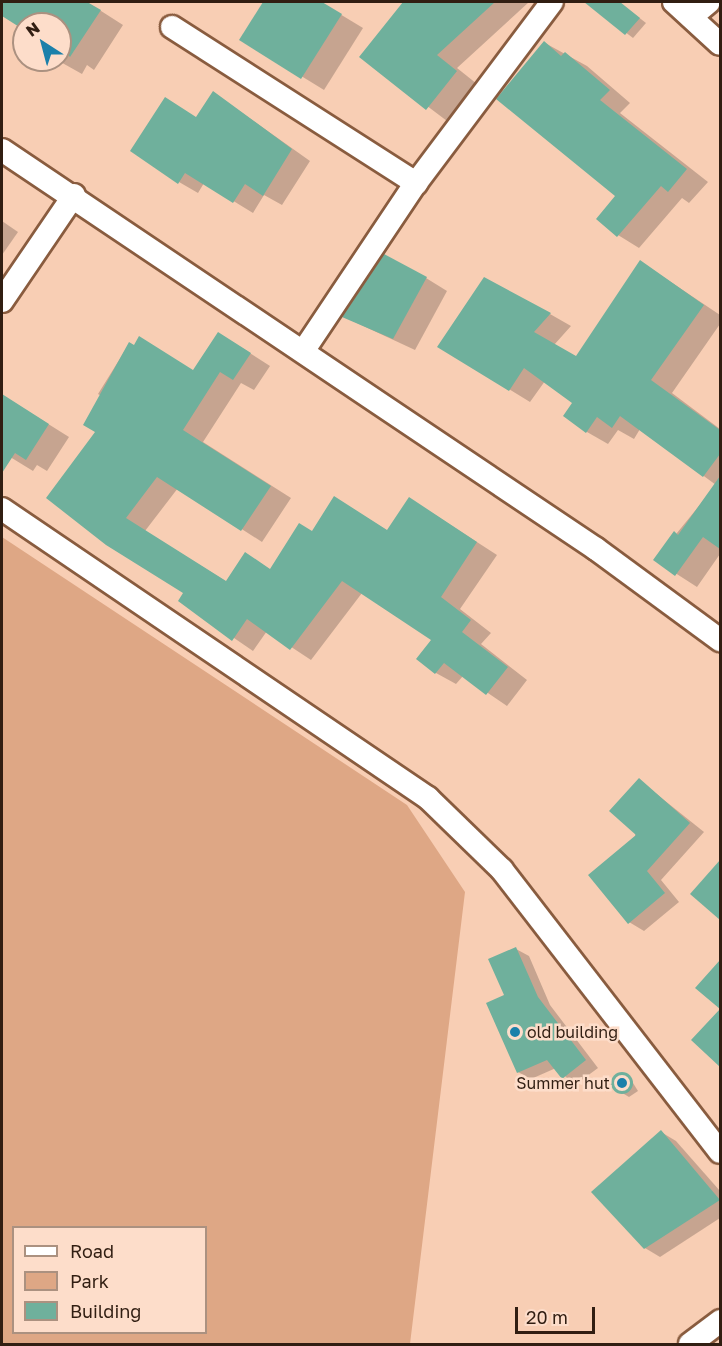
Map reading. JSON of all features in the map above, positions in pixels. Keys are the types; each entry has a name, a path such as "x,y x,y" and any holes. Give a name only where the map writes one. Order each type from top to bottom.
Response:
{"street":[{"path":"304,350 416,183 552,2"},
{"path":"674,2 720,44"},
{"path":"691,17 709,2"},
{"path":"172,27 416,183"},
{"path":"2,150 74,195 304,350 720,640"},
{"path":"2,301 74,195"},
{"path":"2,509 428,798 502,870 720,1152"},
{"path":"690,1344 720,1321"}],"green space":[{"path":"2,537 407,805 465,892 410,1344 2,1344"}],"building":[{"path":"2,2 87,2 101,10 72,54 72,12 12,12 12,22 2,16"},
{"path":"263,2 322,2 342,14 301,79 239,40"},
{"path":"403,2 495,2 437,55 457,71 426,110 359,57"},
{"path":"584,2 620,2 640,18 625,35"},
{"path":"544,41 561,56 565,52 610,90 600,100 687,169 668,192 661,186 617,237 596,219 615,196 496,99"},
{"path":"213,91 292,149 263,196 245,184 233,203 185,173 178,184 130,151 165,97 196,117"},
{"path":"384,254 427,277 393,339 342,317"},
{"path":"640,260 704,305 651,380 720,430 720,454 703,477 620,416 612,428 597,417 586,433 563,416 572,403 524,368 509,391 437,347 484,277 551,313 534,332 576,356"},
{"path":"218,332 251,353 233,380 220,372 183,430 271,486 241,531 157,477 126,518 226,581 245,552 270,569 299,523 312,531 334,496 387,530 409,497 477,542 441,597 471,620 462,632 508,667 486,695 444,663 435,674 416,659 431,640 342,581 290,650 247,619 232,641 178,601 183,593 106,545 46,498 95,432 83,425 129,342 134,345 139,336 193,370"},
{"path":"2,394 49,424 26,460 15,453 2,473"},
{"path":"720,476 720,549 703,537 675,576 653,560 674,531 678,535"},
{"path":"639,778 690,823 647,871 665,893 628,924 588,875 636,835 609,811"},
{"path":"720,860 720,920 690,894"},
{"path":"516,947 538,997 586,1060 562,1079 547,1060 517,1073 486,1003 504,995 488,959"},
{"path":"720,960 720,1009 695,988"},
{"path":"720,1009 720,1067 691,1040"},
{"name":"Summer hut","path":"622,1072 630,1075 633,1083 630,1091 622,1094 614,1091 611,1083 614,1075"},
{"path":"661,1130 720,1200 644,1249 591,1192"}],"place":[{"name":"old building","path":"515,1032"},
{"name":"Summer hut","path":"622,1083"}]}
